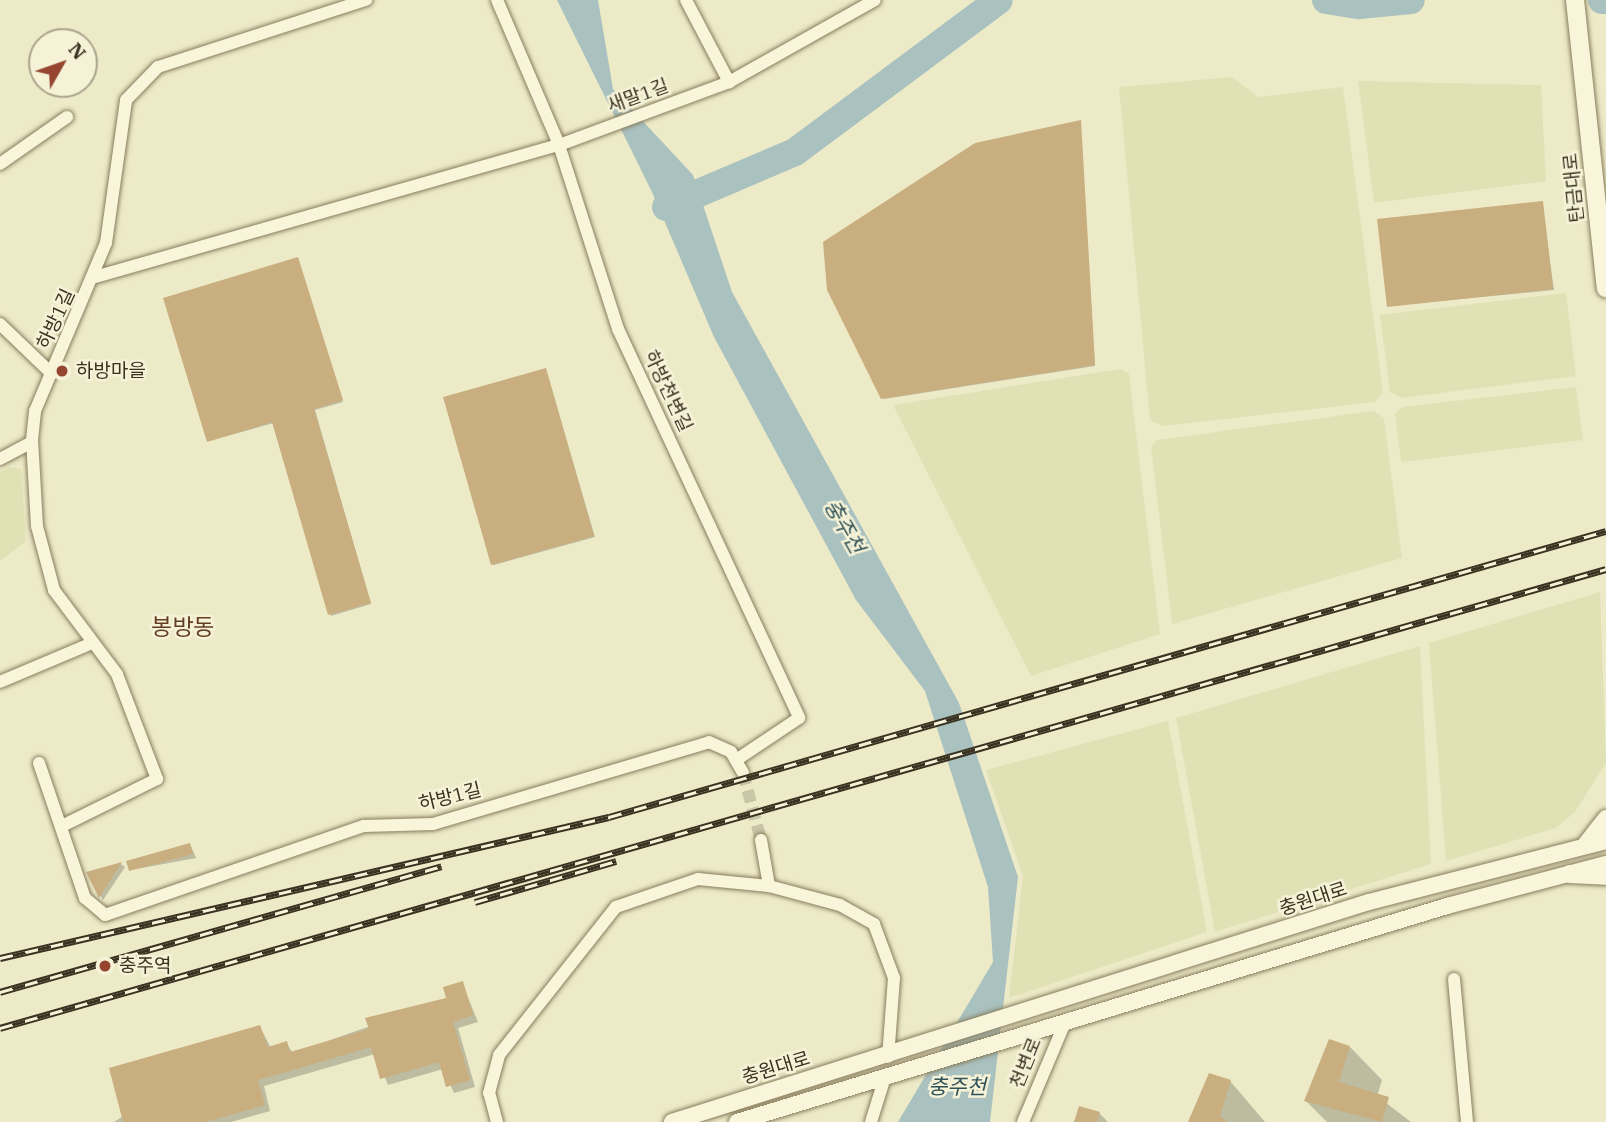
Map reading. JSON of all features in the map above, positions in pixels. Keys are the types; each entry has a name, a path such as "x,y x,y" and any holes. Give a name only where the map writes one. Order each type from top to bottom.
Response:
{"main road":[{"name":"탄금대로","path":"1575,0 1606,288"},
{"path":"1586,845 1606,819"},
{"path":"1570,874 1606,876"}],"street":[{"name":"하방1길","path":"366,0 210,48 138,82 121,124 106,243 95,277 35,411 32,442 43,561 54,590 90,644 117,674 156,768 156,786 64,825 89,906 116,914 364,826 433,824 709,742 736,760"},
{"name":"하방천변길","path":"497,0 559,145 618,328 799,718 736,760"},
{"path":"686,0 729,82"},
{"name":"새말1길","path":"95,277 559,145 729,82 875,0"},
{"path":"0,164 67,117"},
{"path":"0,324 52,374"},
{"path":"0,459 32,442"},
{"path":"0,682 90,644"},
{"path":"736,760 743,773"},
{"path":"39,763 64,825"},
{"path":"761,840 769,886"},
{"name":"충원대로","path":"672,1122 1038,1012 1369,902 1606,841"},
{"path":"1066,1020 1606,864"},
{"path":"497,1122 489,1093 499,1055 616,907 689,880 769,886 863,914 874,924 894,978 891,1056"},
{"path":"1454,979 1467,1122"},
{"name":"충원대로","path":"737,1122 1066,1020"},
{"name":"천변로","path":"1023,1122 1066,1020"},
{"path":"871,1122 892,1075"}],"green space":[{"path":"1232,77 1258,97 1343,87 1383,392 1375,402 1163,426 1150,420 1119,87"},
{"path":"1358,81 1541,85 1546,181 1374,203"},
{"path":"1566,293 1576,376 1401,398 1390,392 1380,315"},
{"path":"1120,369 1129,374 1160,634 1031,676 893,405"},
{"path":"1576,387 1583,440 1401,462 1395,414 1402,407"},
{"path":"1374,411 1384,418 1402,558 1172,624 1151,447 1156,440"},
{"path":"9,467 21,469 26,541 0,561 0,472"},
{"path":"1600,592 1606,763 1575,812 1556,828 1446,861 1429,643"},
{"path":"1420,646 1431,864 1215,932 1176,718"},
{"path":"1168,721 1207,932 1009,998 1023,876 986,770"}],"water":[{"name":"충주천","path":"557,0 598,0 613,89 693,175 732,292 959,703 1018,877 990,1122 898,1122 993,962 988,887 925,691 856,600 714,337 652,192"}],"building":[{"path":"1081,120 1095,365 881,399 827,290 823,242 975,143"},
{"path":"1543,201 1553,289 1387,307 1377,219"},
{"path":"298,257 343,400 314,409 371,603 328,615 272,422 207,442 163,298"},
{"path":"546,368 594,536 491,565 443,397"},
{"path":"190,843 193,854 129,871 126,861"},
{"path":"122,862 99,898 86,872"},
{"path":"463,981 473,1015 453,1022 470,1080 446,1087 439,1062 380,1079 371,1047 258,1080 265,1105 205,1122 123,1122 109,1068 260,1025 268,1047 287,1041 290,1052 369,1029 365,1018 446,998 443,987"},
{"path":"1329,1039 1350,1046 1339,1082 1389,1097 1382,1122 1304,1101"},
{"path":"1209,1073 1231,1080 1220,1116 1227,1122 1188,1122"},
{"path":"1079,1106 1100,1112 1097,1122 1074,1122"}],"waterway":[{"path":"666,207 795,152 999,0"},
{"path":"1326,0 1359,5 1411,0"}],"tunnel":[{"path":"743,773 761,840"}],"railway":[{"path":"0,958 609,817 1606,531"},
{"path":"0,1028 1606,569"},
{"path":"475,902 616,861"},
{"path":"0,992 441,866"}],"place":[{"name":"하방마을","path":"62,371"},
{"name":"충주역","path":"105,966"}],"district":[{"name":"봉방동","path":"183,626"}]}
